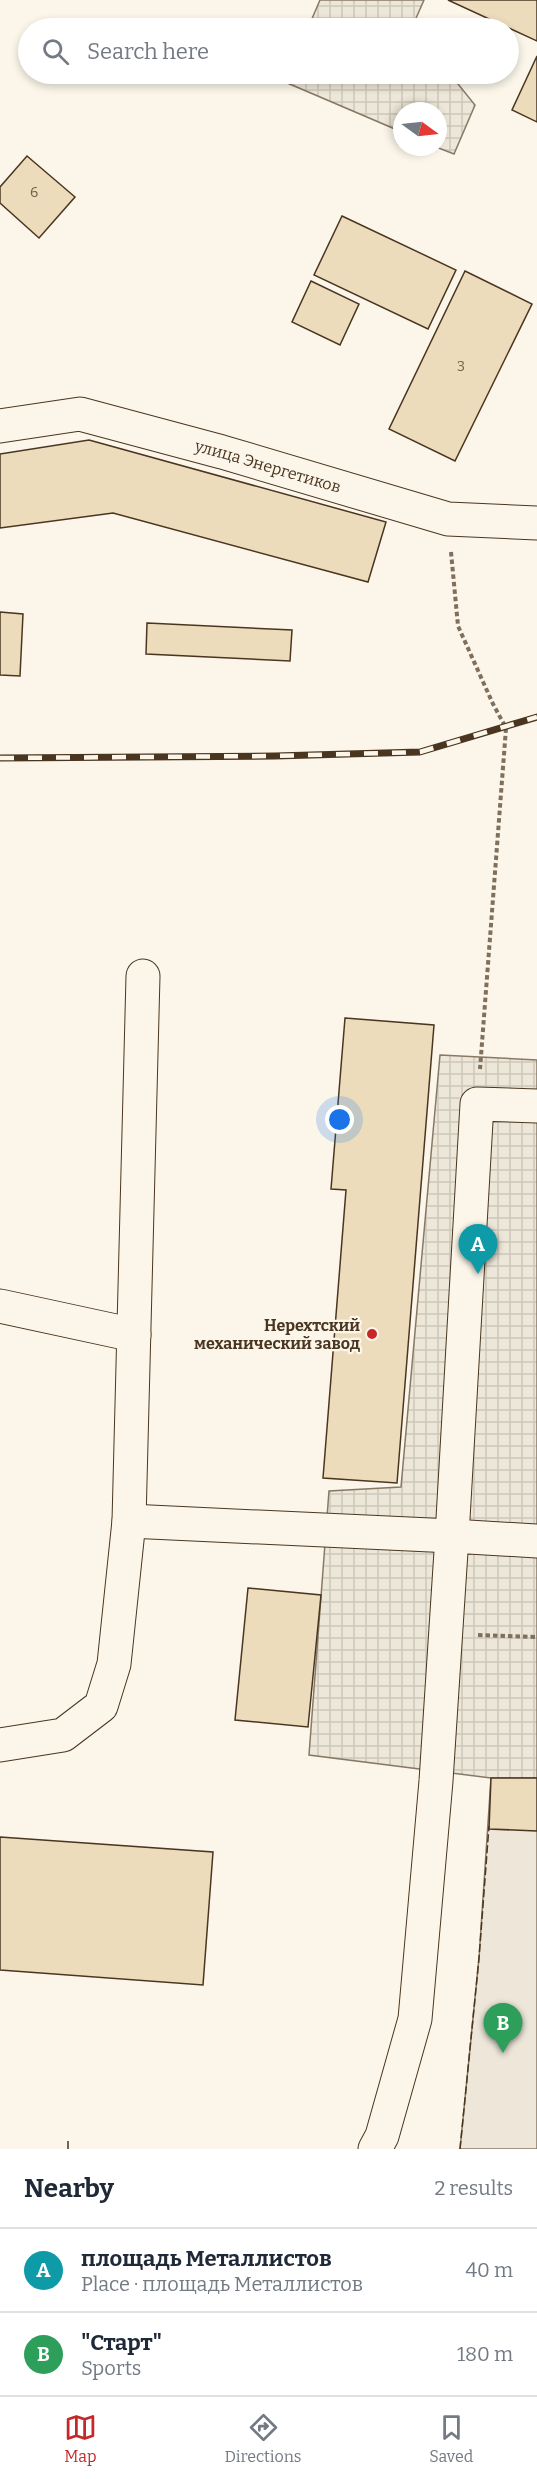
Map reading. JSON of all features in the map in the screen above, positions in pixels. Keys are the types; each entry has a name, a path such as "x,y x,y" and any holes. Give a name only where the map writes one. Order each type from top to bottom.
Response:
{"street":[{"name":"улица Энергетиков","path":"0,426 80,414 222,452 448,519 537,523"},
{"path":"0,1745 63,1735 101,1706 114,1664 129,1521 143,976"},
{"path":"375,2149 382,2136 415,2019 436,1781 477,1104 537,1106"},
{"path":"0,1306 134,1335"},
{"path":"129,1521 537,1541"}],"path":[{"path":"448,519 458,626 506,728 477,1104"},
{"path":"477,1635 537,1637"}],"shaded area":[{"path":"320,0 424,0 416,18 312,18"},
{"path":"290,84 458,84 475,105 454,154 447,151 447,102 393,102 393,128"},
{"path":"440,1055 537,1060 537,1778 491,1778 309,1755 329,1491 401,1487"},
{"path":"491,1778 537,1778 537,2149 460,2149 479,1958"}],"building":[{"path":"448,0 537,0 537,41 519,33 519,18 487,18"},
{"path":"537,56 537,122 512,110"},
{"path":"27,156 75,197 39,238 0,203 0,187"},
{"path":"342,216 456,270 428,329 314,275"},
{"path":"465,271 532,304 455,461 389,429"},
{"path":"311,281 359,304 340,345 292,322"},
{"path":"89,440 386,522 368,582 113,513 0,528 0,454"},
{"path":"0,612 23,614 20,676 0,675"},
{"path":"147,623 292,630 290,661 146,654"},
{"name":"Нерехтский механический завод","path":"345,1018 434,1025 397,1483 323,1478 346,1190 331,1189"},
{"path":"248,1588 321,1595 308,1727 235,1720"},
{"path":"491,1778 537,1778 537,1831 489,1829"},
{"path":"0,1837 213,1852 203,1985 0,1970"}],"railway":[{"path":"0,758 275,756 420,752 537,717"}],"fence":[{"path":"460,2149 479,1958 489,1826"},
{"path":"68,2140 68,2149"}],"place":[{"name":"площадь Металлистов","path":"478,1274"},
{"name":"Нерехтский механический завод","path":"372,1334"},
{"name":"\"Старт\"","path":"503,2053"}]}
